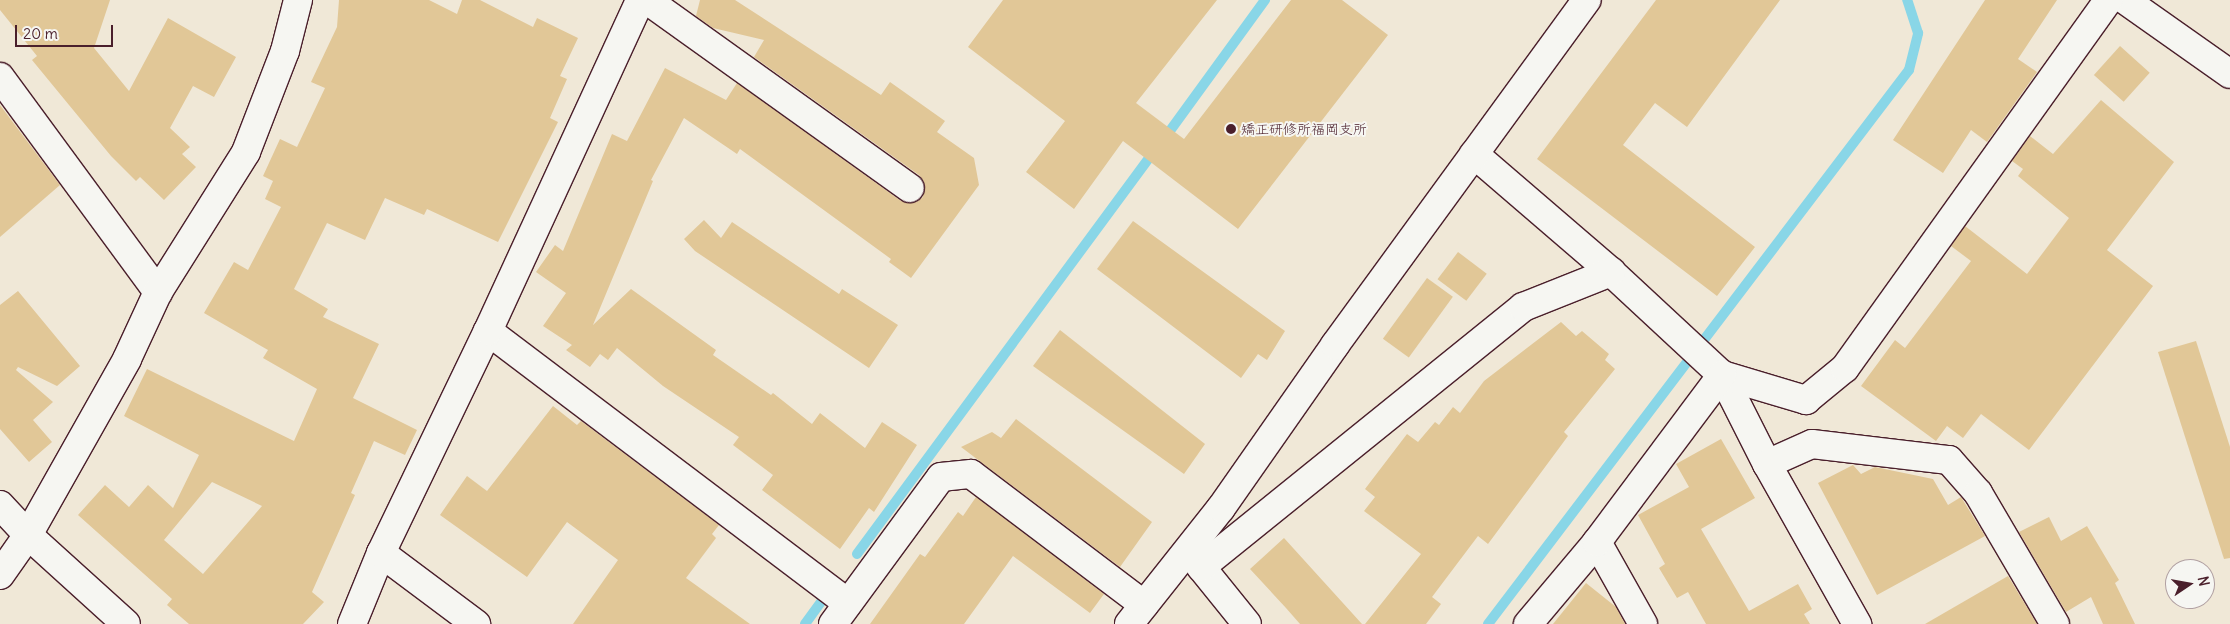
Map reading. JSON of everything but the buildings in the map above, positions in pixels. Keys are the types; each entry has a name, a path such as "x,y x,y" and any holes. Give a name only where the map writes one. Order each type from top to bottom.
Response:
{"street":[{"path":"0,575 28,535 127,359 158,292 246,152 286,51 298,0"},
{"path":"352,624 381,553 488,331 640,0"},
{"path":"647,0 910,188"},
{"path":"1196,556 1474,154 1587,0"},
{"path":"1722,375 1806,400 1845,368 2108,0"},
{"path":"2126,0 2230,74"},
{"path":"0,77 158,292"},
{"path":"1474,154 1611,272 1722,375 1767,464 1857,624"},
{"path":"488,331 840,614 941,477 971,474 1137,615 1196,556 1523,307 1611,272"},
{"path":"1528,624 1596,542 1722,375"},
{"path":"1767,464 1812,444 1949,460 1978,493 2055,624"},
{"path":"0,505 28,535 126,624"},
{"path":"1596,542 1644,624"},
{"path":"381,553 476,624"},
{"path":"1196,556 1247,624"}],"waterway":[{"path":"1164,139 1265,0"},
{"path":"1488,624 1909,70 1918,33 1907,0"},
{"path":"857,554 1155,150"},
{"path":"805,624 821,602"}],"place":[{"name":"矯正研修所福岡支所","path":"1231,129"}]}
